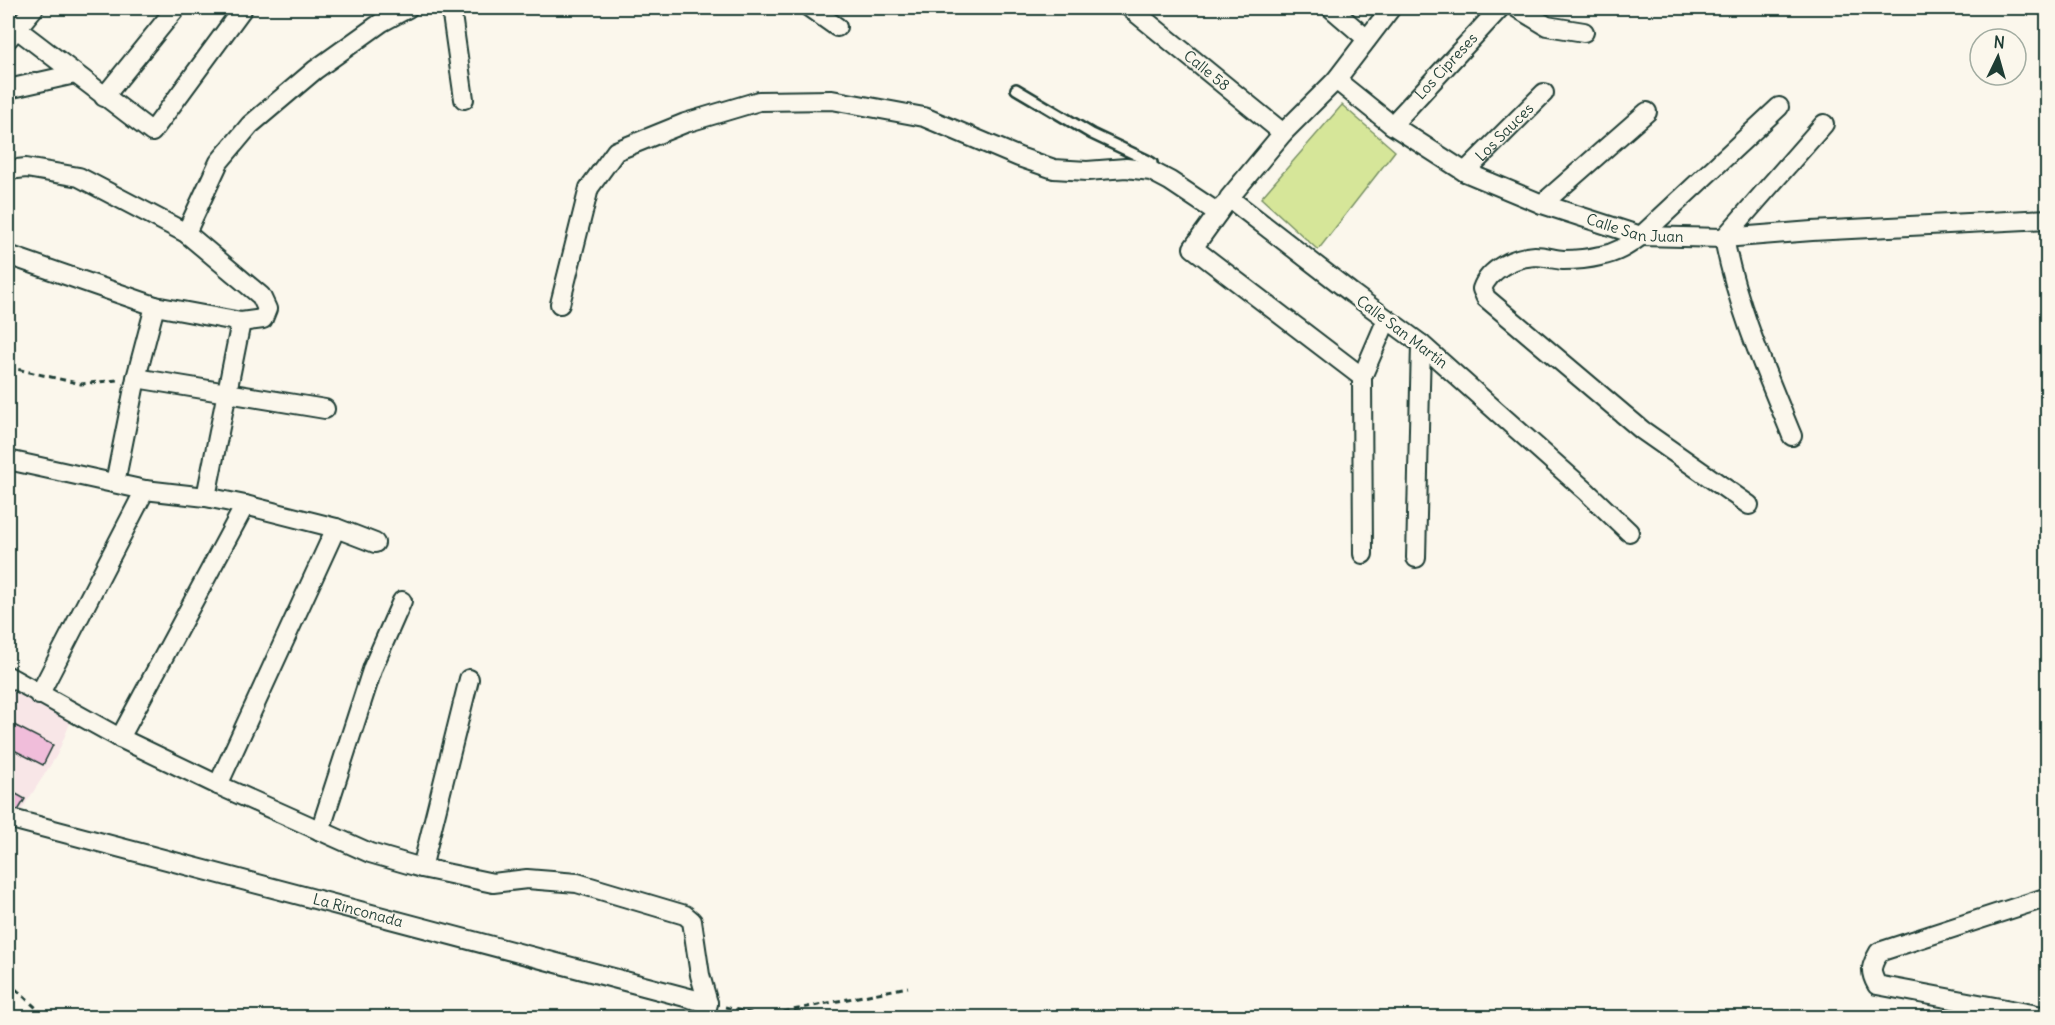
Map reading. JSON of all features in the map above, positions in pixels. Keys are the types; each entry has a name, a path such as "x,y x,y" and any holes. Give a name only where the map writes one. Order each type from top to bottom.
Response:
{"street":[{"path":"34,8 12,34 75,74 152,132 243,8"},
{"path":"104,97 176,8"},
{"path":"186,233 219,162 250,124 315,70 382,22 408,8"},
{"path":"451,8 464,99"},
{"path":"810,8 837,27"},
{"name":"Calle 58","path":"1130,8 1283,133"},
{"path":"1331,8 1367,39"},
{"path":"1362,377 1193,248 1283,133 1336,80 1391,8"},
{"name":"Los Cipreses","path":"1392,125 1500,8"},
{"path":"1517,8 1547,26 1584,32"},
{"path":"8,88 75,74"},
{"name":"Calle San Juan","path":"1336,80 1392,125 1465,172 1542,204 1641,236 1724,238 1812,231 2048,219"},
{"name":"Los Sauces","path":"1465,172 1544,93"},
{"path":"560,304 589,188 616,151 684,123 759,101 832,100 924,117 1019,157 1054,169 1087,171 1126,168 1151,171"},
{"path":"1749,505 1642,430 1486,298 1482,289 1485,281 1497,270 1518,259 1536,256 1564,260 1598,257 1621,251 1641,236 1779,107"},
{"path":"1542,204 1647,112"},
{"path":"1792,436 1730,274 1724,238 1824,124"},
{"path":"8,170 26,168 79,177 186,233 261,296 267,309 263,320 241,322 155,306 8,255"},
{"name":"Calle San Martín","path":"1151,171 1224,206 1421,344 1629,532"},
{"path":"115,483 136,378 155,306"},
{"path":"1362,554 1362,377 1387,319"},
{"path":"206,497 241,322"},
{"path":"1416,558 1421,344"},
{"path":"136,378 325,409"},
{"path":"8,460 145,490 245,504 336,528 375,543"},
{"path":"39,695 145,490"},
{"path":"120,738 245,504"},
{"path":"218,785 336,528"},
{"path":"320,831 373,667 402,601"},
{"path":"8,676 120,738 370,853 422,868 493,883 527,879 577,883 685,915 692,921 706,1010"},
{"path":"422,868 469,679"},
{"name":"La Rinconada","path":"8,818 177,861 706,1010"},
{"path":"2048,897 1879,952 1871,967 1872,976 1877,985 2048,1017"}],"lane":[{"path":"1016,89 1092,134 1152,163 1151,171"}],"path":[{"path":"8,367 81,384 136,378"},
{"path":"8,982 47,1017"},
{"path":"706,1010 765,1017 908,987"}],"shaded area":[{"path":"8,681 73,716 57,755 17,817 8,815"}],"green space":[{"path":"1342,105 1395,151 1318,250 1261,198"}],"building":[{"path":"14,725 53,745 43,765 12,749 8,757 8,738"},
{"path":"9,790 25,799 16,814 8,810"}]}
